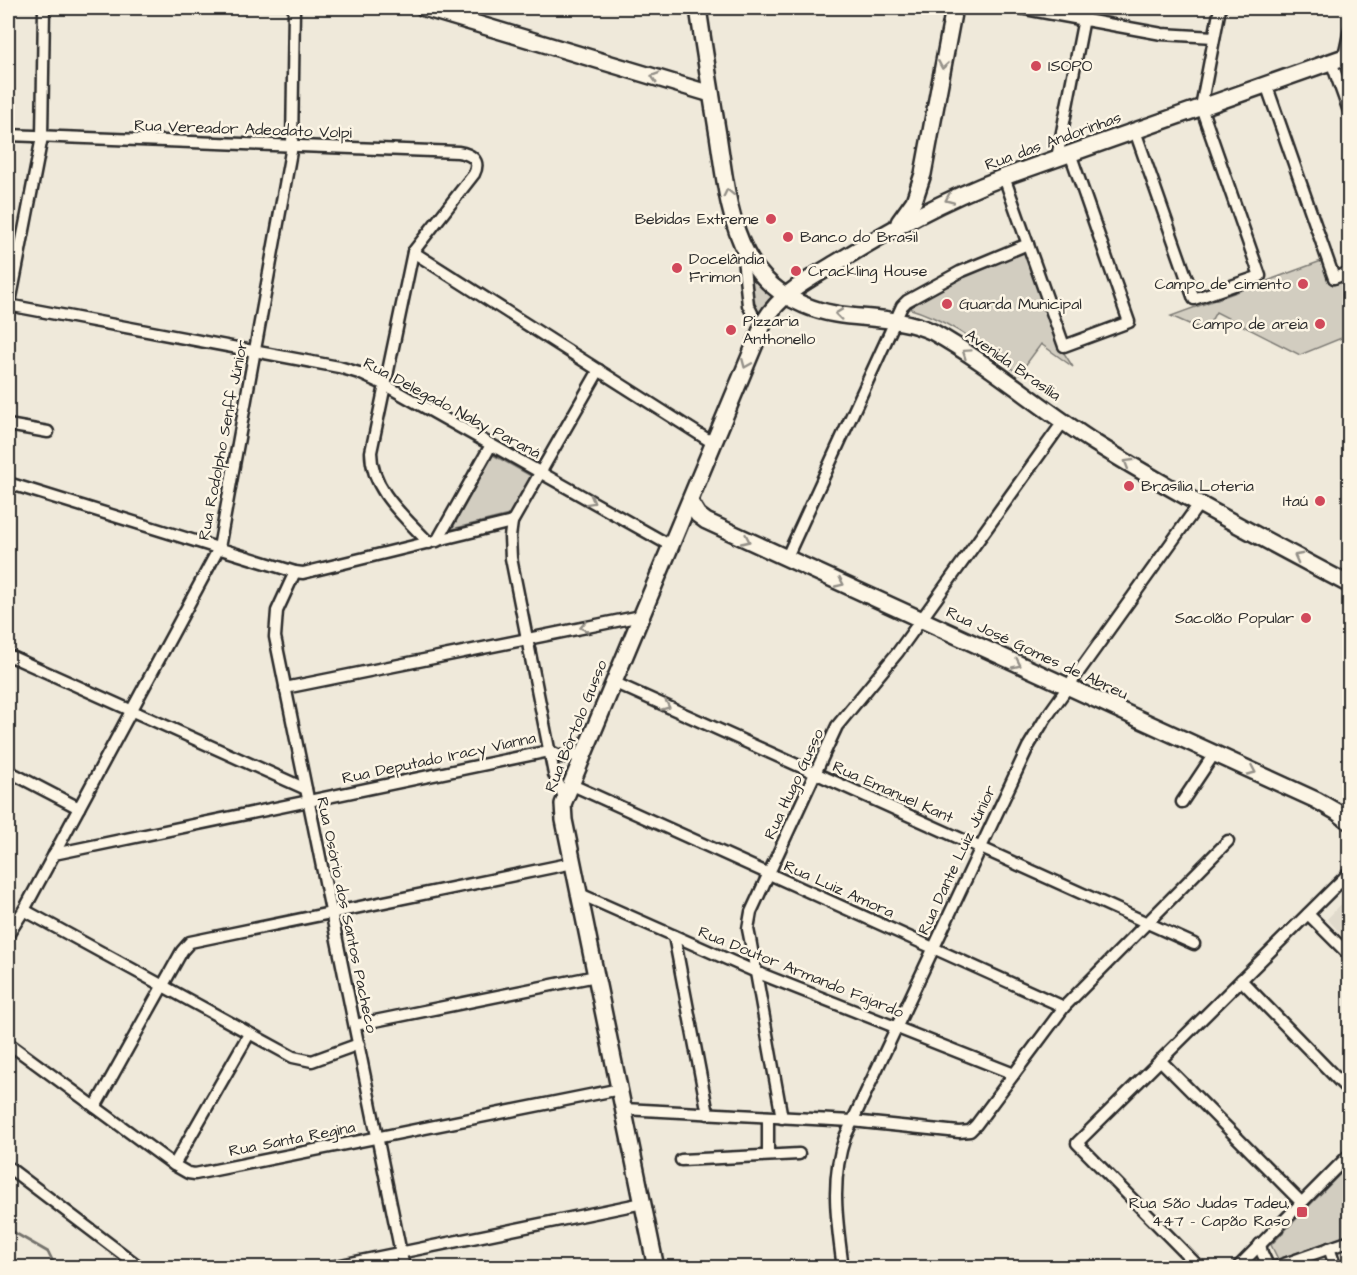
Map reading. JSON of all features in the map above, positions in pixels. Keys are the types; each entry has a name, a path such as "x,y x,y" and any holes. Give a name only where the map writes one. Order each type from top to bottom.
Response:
{"main road":[{"path":"424,8 711,94"},
{"name":"Avenida Brasília","path":"699,8 726,188 741,241 761,275 785,296 804,306 826,312 895,319 921,326 946,339 1063,422 1122,460 1350,585"},
{"path":"895,226 914,201 923,174 954,8"},
{"name":"Rua das Andorinhas","path":"785,296 895,226 951,198 1004,177 1342,58"},
{"name":"Rua Bôrtolo Gusso","path":"656,1268 563,812 567,791 765,320 785,296"},
{"name":"Rua José Gomes de Abreu","path":"690,502 698,515 706,521 1325,805 1350,822"}],"street":[{"path":"8,308 42,136 44,8"},
{"name":"Rua Rodolpho Senff Júnior","path":"8,935 24,910 219,548 292,146 294,8"},
{"path":"1020,8 1171,36 1214,37"},
{"path":"1004,177 1064,346 1129,322 1063,156 1086,8"},
{"path":"1135,131 1194,299 1260,276 1201,108 1220,8"},
{"path":"1350,29 1342,58 1350,114"},
{"path":"1266,84 1334,278 1350,272"},
{"name":"Rua Vereador Adeodato Volpi","path":"8,135 465,153 476,160 474,174 413,252"},
{"path":"741,241 748,305 752,313"},
{"path":"786,559 895,319 907,302 948,278 1028,244"},
{"path":"433,542 385,495 374,474 371,452 413,252 714,442"},
{"name":"Rua Delegado Naby Paraná","path":"8,308 349,369 385,385 671,546"},
{"path":"567,791 556,782 511,558 510,537 512,522 599,370"},
{"name":"Rua Hugo Gusso","path":"782,1118 748,929 749,920 837,726 886,669 1063,422"},
{"path":"8,425 48,432"},
{"path":"433,542 491,445"},
{"path":"8,483 295,572 311,572 512,522"},
{"name":"Rua Dante Luiz Júnior","path":"843,1268 837,1220 836,1178 840,1149 852,1121 1023,755 1040,726 1199,504"},
{"path":"655,537 670,536 686,522 692,520 706,521"},
{"name":"Rua Osório dos Santos Pacheco","path":"295,572 275,619 275,637 404,1268"},
{"path":"285,688 641,616"},
{"path":"8,655 306,789"},
{"name":"Rua Emanuel Kant","path":"613,682 1194,944"},
{"name":"Rua Deputado Iracy Vianna","path":"54,854 549,750 562,757 583,754"},
{"path":"1182,802 1214,754"},
{"path":"8,771 79,808"},
{"name":"Rua Luiz Amora","path":"567,791 769,874 1064,1007"},
{"path":"624,1109 852,1121 959,1132 970,1131 1064,1007 1228,841"},
{"path":"95,1107 182,951 194,940 573,863"},
{"path":"1200,1268 1077,1143 1350,872"},
{"name":"Rua Doutor Armando Fajardo","path":"580,894 756,972 1014,1074"},
{"path":"24,910 283,1053 303,1060 322,1059 359,1044"},
{"path":"1308,914 1350,956"},
{"path":"674,936 708,1114"},
{"path":"355,1025 596,976"},
{"path":"1241,980 1350,1092"},
{"path":"174,1165 249,1034"},
{"name":"Rua Santa Regina","path":"8,1043 174,1165 188,1173 195,1174 620,1089"},
{"path":"1160,1060 1301,1202"},
{"path":"768,1117 768,1155"},
{"path":"681,1160 799,1154"},
{"path":"1237,1268 1350,1154"},
{"path":"8,1167 141,1268"},
{"path":"326,1268 643,1203"},
{"path":"1260,1244 1262,1253 1271,1268 1350,1241"},
{"path":"1329,1248 1336,1268"}],"shaded area":[{"path":"1025,251 1060,347 1073,367 1041,344 1019,374 953,327 908,308 953,281"},
{"path":"1324,260 1333,285 1349,279 1349,335 1300,355 1216,312 1205,331 1171,316"},
{"path":"746,266 776,297 763,315 754,310"},
{"path":"493,455 531,476 509,515 452,529"},
{"path":"1349,896 1349,942 1327,919"},
{"path":"1349,1165 1349,1235 1278,1259 1271,1245"}],"waterway":[{"path":"8,1229 48,1252 56,1268"}],"place":[{"name":"ISOPO","path":"1036,66"},
{"name":"Bebidas Extreme","path":"771,219"},
{"name":"Banco do Brasil","path":"788,237"},
{"name":"Docelândia Frimon","path":"677,268"},
{"name":"Crackling House","path":"796,271"},
{"name":"Campo de cimento","path":"1303,284"},
{"name":"Guarda Municipal","path":"947,304"},
{"name":"Campo de areia","path":"1320,324"},
{"name":"Pizzaria Anthonello","path":"731,330"},
{"name":"Brasília Loteria","path":"1129,486"},
{"name":"Itaú","path":"1320,501"},
{"name":"Sacolão Popular","path":"1306,618"},
{"name":"Rua São Judas Tadeu, 447 - Capão Raso","path":"1302,1212"}]}
